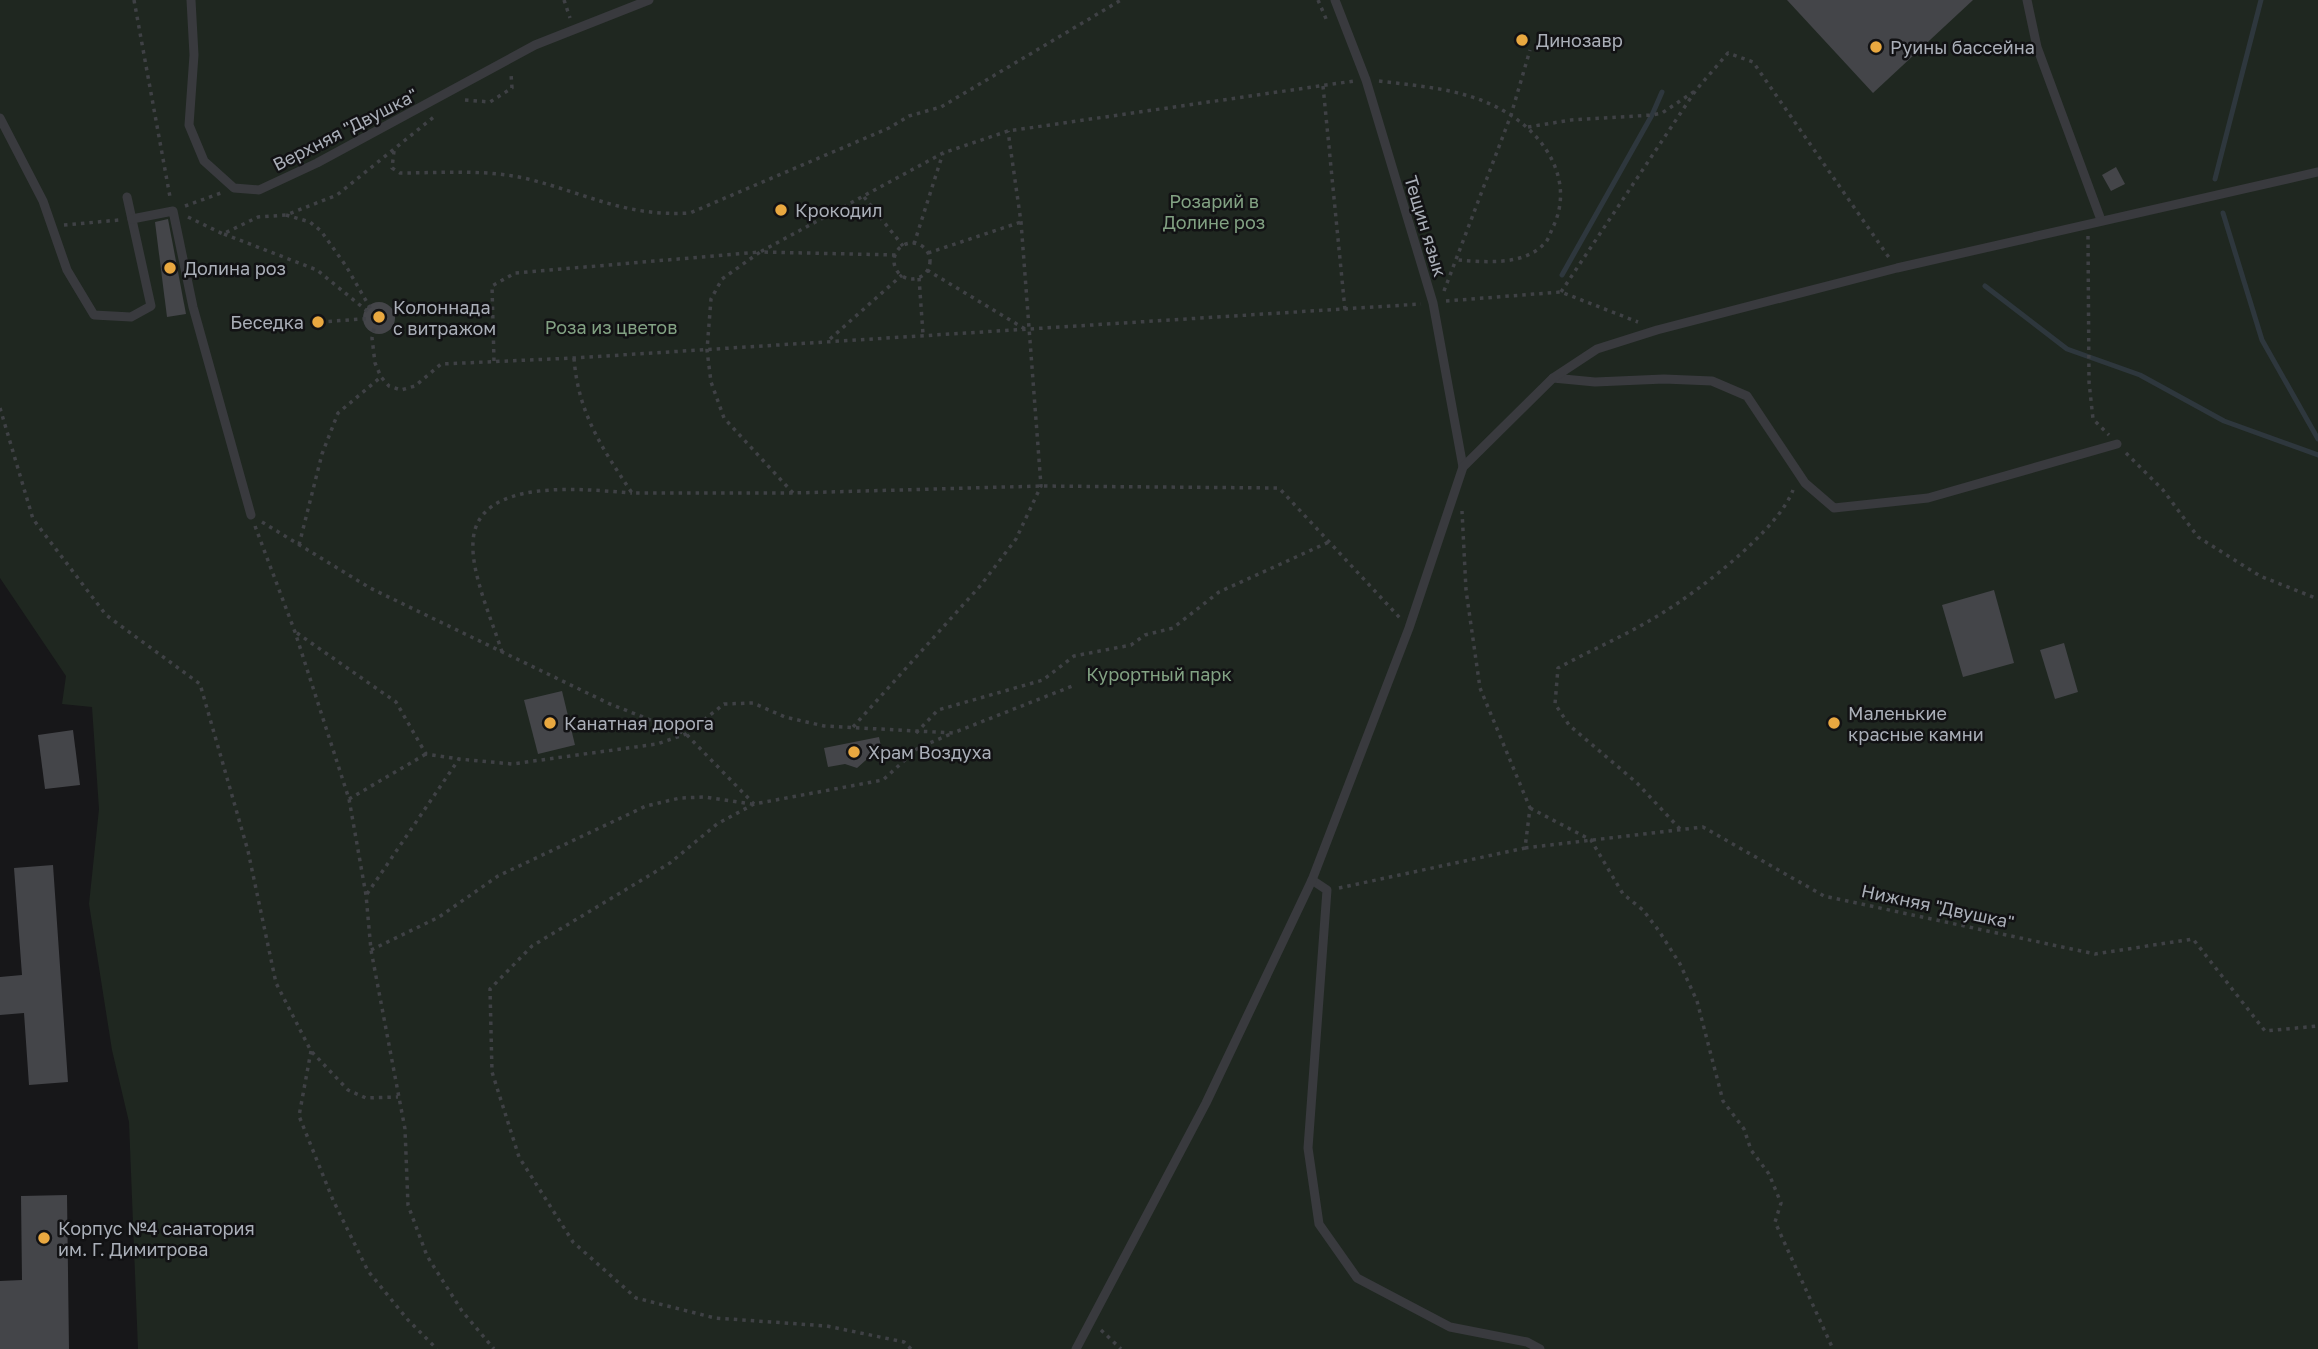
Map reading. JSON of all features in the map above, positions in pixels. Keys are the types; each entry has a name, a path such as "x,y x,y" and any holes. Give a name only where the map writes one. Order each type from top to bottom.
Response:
{"lane":[{"path":"191,0 194,55 189,125 204,161 234,188"},
{"name":"Верхняя \"Двушка\"","path":"234,188 258,190 317,163 535,45 649,0"},
{"name":"Тещин язык","path":"1335,0 1366,80 1433,303 1463,467"},
{"path":"2027,0 2037,47 2101,220"},
{"path":"0,118 43,201 67,270 94,315 131,317 151,306 127,197"},
{"path":"1076,1349 1089,1319 1206,1103 1312,880 1409,628 1463,467 1553,378 1597,349 1657,330 1897,268 2318,172"},
{"path":"132,219 173,211 193,307 251,515"},
{"path":"1553,378 1595,383 1664,379 1712,381 1747,396 1799,474 1833,508 1928,498 2117,444"},
{"path":"1312,880 1327,890 1308,1148 1319,1224 1357,1278 1450,1327 1527,1342 1540,1349"}],"path":[{"path":"134,0 171,199"},
{"path":"564,0 574,30"},
{"path":"394,151 392,168 400,173 498,173 626,211 657,215 690,213 889,128 909,116 941,107 1121,0"},
{"path":"1433,303 1442,295 1457,260 1511,115 1530,50"},
{"path":"1561,292 1696,90 1728,53 1753,62 1897,268"},
{"path":"455,99 490,102 512,88 510,59"},
{"path":"793,493 724,418 712,382 707,350 711,299 722,279 760,252 943,153 1008,131 1366,80 1466,92 1511,115 1528,128 1547,150 1562,180 1558,215 1545,244 1517,259 1487,263 1457,260"},
{"path":"1324,86 1345,310"},
{"path":"1528,128 1570,120 1631,119 1662,113 1696,90"},
{"path":"223,234 258,217 286,215 337,195 445,107"},
{"path":"853,727 879,694 981,585 1016,540 1041,486 1027,330 1021,222 1008,131"},
{"path":"914,244 943,153"},
{"path":"173,211 234,188"},
{"path":"864,197 903,246"},
{"path":"173,211 223,234 317,270 376,318"},
{"path":"286,215 310,222 321,231 346,266 376,318 372,346 381,377 389,386 401,390 415,386 441,364 1345,310 1561,292 1657,330"},
{"path":"52,226 132,219"},
{"path":"928,253 1021,222"},
{"path":"2088,223 2089,382 2093,419 2163,490 2198,537 2260,576 2318,599"},
{"path":"919,278 902,275 895,266 896,255 903,246 914,244 928,253"},
{"path":"494,361 490,300 492,286 515,273 760,252 896,255"},
{"path":"919,278 928,270 928,253"},
{"path":"928,270 1027,330"},
{"path":"829,340 902,275"},
{"path":"919,278 923,334"},
{"path":"320,322 376,318"},
{"path":"574,358 576,383 594,436 632,493"},
{"path":"299,545 322,454 338,413 381,377"},
{"path":"0,408 33,519 106,615 200,684 248,851 275,984 311,1051 348,1090 366,1098 398,1097"},
{"path":"1679,830 1637,783 1569,725 1555,704 1559,668 1664,612 1729,562 1763,532 1789,500 1799,474"},
{"path":"502,652 474,561 472,540 478,522 496,503 521,494 561,488 632,493 793,493 1041,486 1279,488 1409,628"},
{"path":"1462,501 1466,590 1479,688 1530,808 1525,848"},
{"path":"251,515 370,588 610,704 685,734 754,804"},
{"path":"251,515 295,632 349,799 366,895 371,950 405,1129 408,1205 427,1256 462,1311 494,1349"},
{"path":"916,733 938,710 1042,680 1074,656 1130,645 1145,635 1173,628 1219,592 1329,542"},
{"path":"295,632 396,702 426,754"},
{"path":"911,1349 904,1342 827,1326 715,1318 636,1298 573,1242 519,1157 492,1072 490,989 532,946 670,863 717,824 754,804 883,780 918,748 1075,685"},
{"path":"349,799 426,754 512,764 657,744 685,734 724,704 753,703 785,717 824,726 953,733"},
{"path":"366,895 459,759"},
{"path":"371,950 439,917 498,876 646,806 680,798 705,797 754,804"},
{"path":"1530,808 1591,840 1623,894 1643,910 1680,964 1697,1001 1723,1101 1744,1129 1752,1150 1769,1174 1782,1203 1775,1222 1833,1349"},
{"name":"Нижняя \"Двушка\"","path":"1327,890 1525,848 1703,827 1825,896 2095,954 2193,939 2265,1031 2318,1026"},
{"path":"311,1051 299,1116 333,1200 368,1270 408,1320 437,1349"},
{"path":"1089,1319 1121,1349"}],"green space":[{"name":"Курортный парк","path":"0,0 2318,0 2318,1349 138,1349 129,1122 112,1050 89,904 99,809 92,707 62,704 66,676 0,578"}],"building":[{"name":"Руины бассейна","path":"1787,0 1973,0 1873,93"},
{"path":"2116,167 2125,184 2111,191 2102,175"},
{"name":"Долина роз","path":"168,219 186,314 167,317 155,222"},
{"name":"Колоннада с витражом","path":"379,302 390,307 395,318 390,329 379,334 368,329 363,318 368,307"},
{"path":"1994,590 2014,663 1963,677 1942,605"},
{"path":"2064,643 2078,692 2055,699 2040,650"},
{"name":"Канатная дорога","path":"562,691 575,745 538,754 524,700"},
{"path":"73,730 80,785 45,789 38,735"},
{"name":"Храм Воздуха","path":"879,737 883,756 866,760 857,768 845,764 828,767 824,748"},
{"path":"53,865 68,1082 29,1085 24,1013 0,1015 0,977 22,975 14,868"},
{"name":"Корпус №4 санатория им. Г. Димитрова","path":"67,1195 69,1349 0,1349 0,1281 22,1280 21,1196"}],"waterway":[{"path":"2215,179 2261,0"},
{"path":"1562,275 1652,115 1662,92"},
{"path":"2223,213 2262,340 2318,439"},
{"path":"1985,286 2067,349 2140,375 2224,421 2318,455"}],"place":[{"name":"Динозавр","path":"1522,40"},
{"name":"Руины бассейна","path":"1876,47"},
{"name":"Крокодил","path":"781,210"},
{"name":"Долина роз","path":"170,268"},
{"name":"Колоннада с витражом","path":"379,317"},
{"name":"Беседка","path":"318,322"},
{"name":"Канатная дорога","path":"550,723"},
{"name":"Маленькие красные камни","path":"1834,723"},
{"name":"Храм Воздуха","path":"854,752"},
{"name":"Корпус №4 санатория им. Г. Димитрова","path":"44,1238"}],"park label":[{"name":"Розарий в Долине роз","path":"1214,211"},
{"name":"Роза из цветов","path":"611,327"}]}
